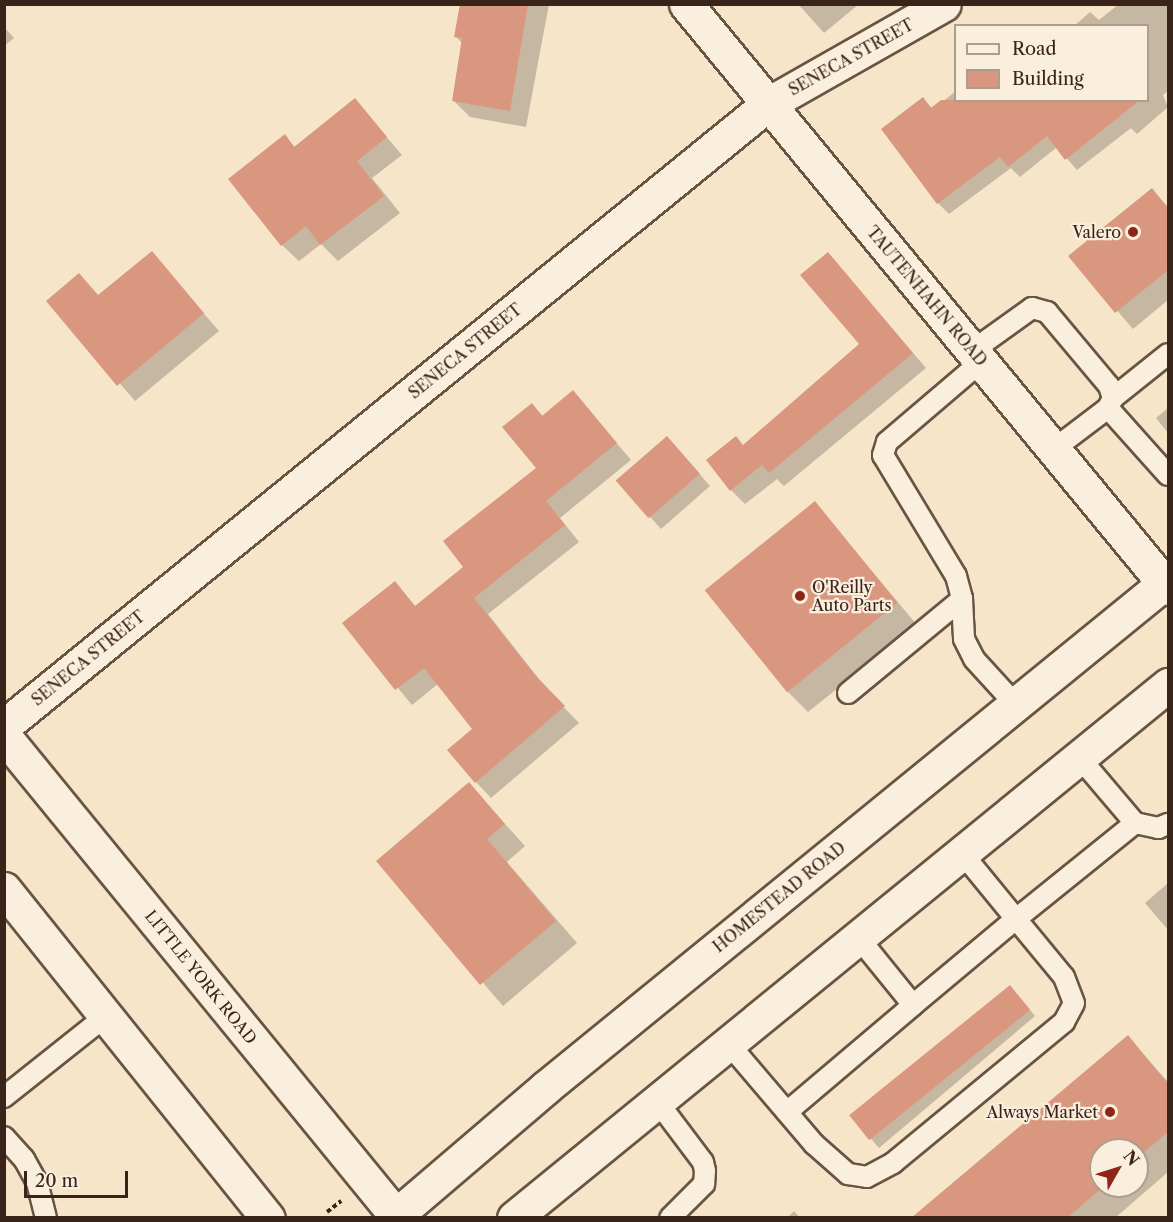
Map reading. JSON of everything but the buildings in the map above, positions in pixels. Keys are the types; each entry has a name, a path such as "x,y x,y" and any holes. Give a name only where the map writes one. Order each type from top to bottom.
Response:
{"main road":[{"name":"TAUTENHAHN ROAD","path":"686,4 1167,584"},
{"name":"SENECA STREET","path":"4,726 768,104 944,4"},
{"name":"HOMESTEAD ROAD","path":"396,1217 545,1088 1167,584"},
{"path":"514,1218 1168,685"},
{"name":"LITTLE YORK ROAD","path":"4,736 396,1217"},
{"path":"4,889 268,1218"}],"lane":[{"path":"1016,705 974,659 964,639 962,599 956,576 883,455 887,442 1024,312 1032,308 1047,312 1109,386 1111,403 1168,475"},
{"path":"1054,448 1168,354"},
{"path":"848,693 962,599"},
{"path":"1079,757 1135,823 1158,828 1168,824"},
{"path":"787,1112 1016,919 1135,823"},
{"path":"728,1043 814,1144 848,1174 867,1178 893,1163 1064,1022 1074,1003 1064,977 962,853"},
{"path":"858,937 913,1005"},
{"path":"4,1097 106,1016"},
{"path":"657,1101 703,1162 705,1171 704,1184 669,1218"},
{"path":"4,1137 24,1159 37,1182 46,1218"}],"place":[{"name":"Valero","path":"1133,232"},
{"name":"O'Reilly Auto Parts","path":"800,596"},
{"name":"Always Market","path":"1110,1112"}]}
